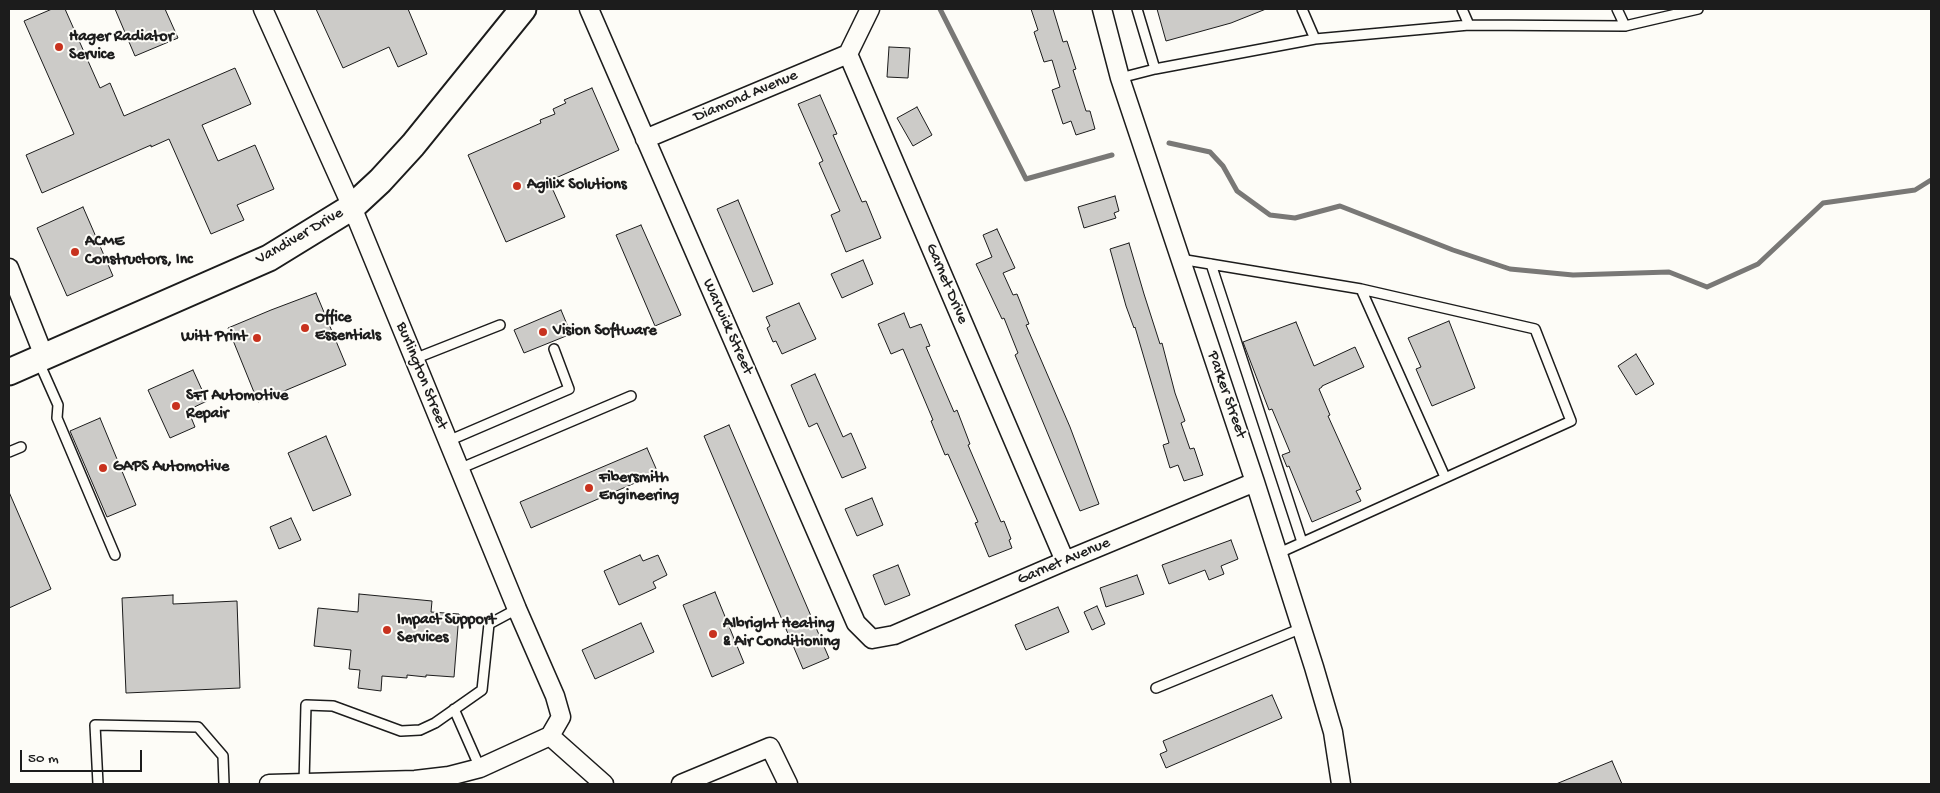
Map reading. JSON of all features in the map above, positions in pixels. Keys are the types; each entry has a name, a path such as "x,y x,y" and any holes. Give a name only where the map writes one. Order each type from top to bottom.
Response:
{"main road":[{"name":"Vandiver Drive","path":"9,372 269,258 352,207 380,181 413,145 522,9"}],"street":[{"name":"Burlington Street","path":"262,9 352,207 459,469 555,696 561,718 550,736"},
{"name":"Warwick Street","path":"589,9 856,623 872,639"},
{"path":"848,54 870,9"},
{"name":"Parker Street","path":"1102,9 1120,78 1302,628 1333,732 1341,784"},
{"name":"Diamond Avenue","path":"645,139 848,54"},
{"name":"Garnet Drive","path":"848,54 1065,561"},
{"path":"9,268 41,358"},
{"name":"Garnet Avenue","path":"872,639 894,636 1065,561 1255,482"},
{"path":"269,784 356,783 449,776 480,768 550,736 604,784"},
{"path":"681,784 770,747 788,784"}],"lane":[{"path":"1137,9 1155,69"},
{"path":"1302,9 1315,38"},
{"path":"1462,9 1469,25"},
{"path":"1617,9 1625,26"},
{"path":"1120,78 1155,69 1315,38 1469,25 1625,26 1698,9"},
{"path":"1179,259 1361,289 1535,329 1571,421 1278,553"},
{"path":"1211,264 1302,542"},
{"path":"1361,289 1445,477"},
{"path":"414,359 500,325"},
{"path":"448,441 569,389 554,349"},
{"path":"41,358 58,405 57,418 115,555"},
{"path":"459,469 631,396"},
{"path":"9,452 21,446"},
{"path":"304,783 306,705 333,706 401,731 420,730 435,724 482,690 489,624 517,608"},
{"path":"1156,688 1302,628"},
{"path":"454,709 480,768"},
{"path":"98,784 95,725 198,727 223,756 224,784"}],"building":[{"path":"52,9 65,9 100,88 110,83 124,116 235,68 251,104 202,125 218,161 255,145 274,189 237,205 244,220 211,234 169,139 151,147 151,145 42,193 26,155 74,134 24,21"},
{"path":"115,9 165,9 178,38 135,56"},
{"path":"316,9 408,9 427,54 398,67 389,47 343,68"},
{"path":"1031,9 1053,9 1063,42 1067,41 1076,69 1073,70 1086,111 1090,111 1095,129 1076,135 1071,121 1063,124 1052,90 1060,87 1052,60 1044,62 1034,32 1038,30"},
{"path":"1157,9 1266,9 1231,23 1166,41"},
{"path":"889,47 910,48 908,78 887,77"},
{"path":"592,88 619,150 549,181 565,217 506,242 468,155 541,123 540,120 555,114 553,109 566,103 564,100"},
{"path":"820,95 837,134 833,135 862,202 866,201 881,238 846,252 831,215 840,211 819,163 823,161 798,104"},
{"path":"917,107 932,135 913,146 897,118"},
{"path":"1115,196 1119,211 1114,213 1116,218 1084,228 1078,207"},
{"path":"738,200 773,284 753,292 717,209"},
{"name":"ACME Constructors, Inc","path":"83,207 113,276 67,296 37,228"},
{"path":"641,225 681,315 655,326 616,235"},
{"path":"997,229 1015,268 1003,273 1013,295 1017,294 1029,324 1026,325 1070,427 1099,504 1080,511 1015,355 1018,353 1004,318 1002,319 976,264 992,257 983,235"},
{"path":"1129,243 1185,421 1181,423 1190,449 1194,448 1203,475 1184,481 1178,465 1170,468 1163,445 1169,443 1110,249"},
{"path":"863,260 873,284 842,298 831,274"},
{"name":"Office Essentials","path":"316,293 346,365 258,402 228,328"},
{"path":"799,303 816,339 782,354 776,341 773,342 767,328 770,326 766,317"},
{"name":"Vision Software","path":"561,310 571,334 524,353 514,330"},
{"path":"904,313 910,328 921,324 930,346 926,347 954,412 957,410 970,444 968,445 1001,522 1004,521 1011,539 1009,540 1012,548 989,557 975,523 978,522 948,454 945,455 931,421 933,420 903,349 891,354 878,324"},
{"path":"1449,321 1475,388 1432,406 1416,369 1421,367 1408,338"},
{"path":"1296,322 1314,366 1355,347 1364,367 1319,389 1330,415 1328,416 1361,489 1356,491 1361,501 1312,522 1289,466 1287,467 1282,455 1290,452 1272,409 1269,410 1243,342"},
{"path":"1636,354 1654,384 1636,395 1618,366"},
{"name":"SFT Automotive Repair","path":"193,370 207,401 188,410 195,427 170,438 148,390"},
{"path":"815,374 843,437 851,433 866,468 842,478 817,423 809,427 791,385"},
{"name":"GAPS Automotive","path":"100,418 136,505 107,517 70,431"},
{"path":"729,425 829,658 803,669 704,436"},
{"path":"326,436 351,495 313,511 288,453"},
{"name":"Fibersmith Engineering","path":"647,448 658,473 531,528 520,502"},
{"path":"9,492 51,589 9,608"},
{"path":"872,498 883,525 857,536 845,509"},
{"path":"291,518 301,540 279,549 270,527"},
{"path":"1231,540 1238,559 1221,566 1224,574 1209,580 1205,570 1169,584 1162,565"},
{"path":"640,555 643,561 658,555 667,575 653,582 656,588 619,605 604,571"},
{"path":"898,565 910,595 885,605 873,575"},
{"path":"1137,575 1144,594 1106,607 1100,588"},
{"name":"Albright Heating & Air Conditioning","path":"715,592 744,663 712,677 683,605"},
{"name":"Impact Support Services","path":"359,594 432,601 431,612 459,614 454,677 407,675 407,678 382,676 381,691 358,688 360,670 349,669 351,650 314,646 318,608 358,612"},
{"path":"173,595 173,604 237,601 240,688 126,693 122,598"},
{"path":"1097,606 1105,624 1092,630 1084,612"},
{"path":"1058,607 1069,632 1026,650 1015,625"},
{"path":"641,623 654,652 595,679 582,650"},
{"path":"1272,695 1282,718 1166,768 1160,754 1167,751 1163,741"},
{"path":"1612,761 1622,784 1556,784"}],"waterway":[{"path":"940,9 1026,179 1112,155"},
{"path":"1169,143 1210,152 1223,166 1237,191 1270,215 1295,218 1340,206 1453,250 1510,269 1573,275 1669,272 1707,287 1758,264 1823,203 1915,190 1931,180"}],"place":[{"name":"Hager Radiator Service","path":"59,47"},
{"name":"Agilix Solutions","path":"517,186"},
{"name":"ACME Constructors, Inc","path":"75,252"},
{"name":"Office Essentials","path":"305,328"},
{"name":"Vision Software","path":"543,332"},
{"name":"Witt Print","path":"257,338"},
{"name":"SFT Automotive Repair","path":"176,406"},
{"name":"GAPS Automotive","path":"103,468"},
{"name":"Fibersmith Engineering","path":"589,488"},
{"name":"Impact Support Services","path":"387,630"},
{"name":"Albright Heating & Air Conditioning","path":"713,634"}]}
